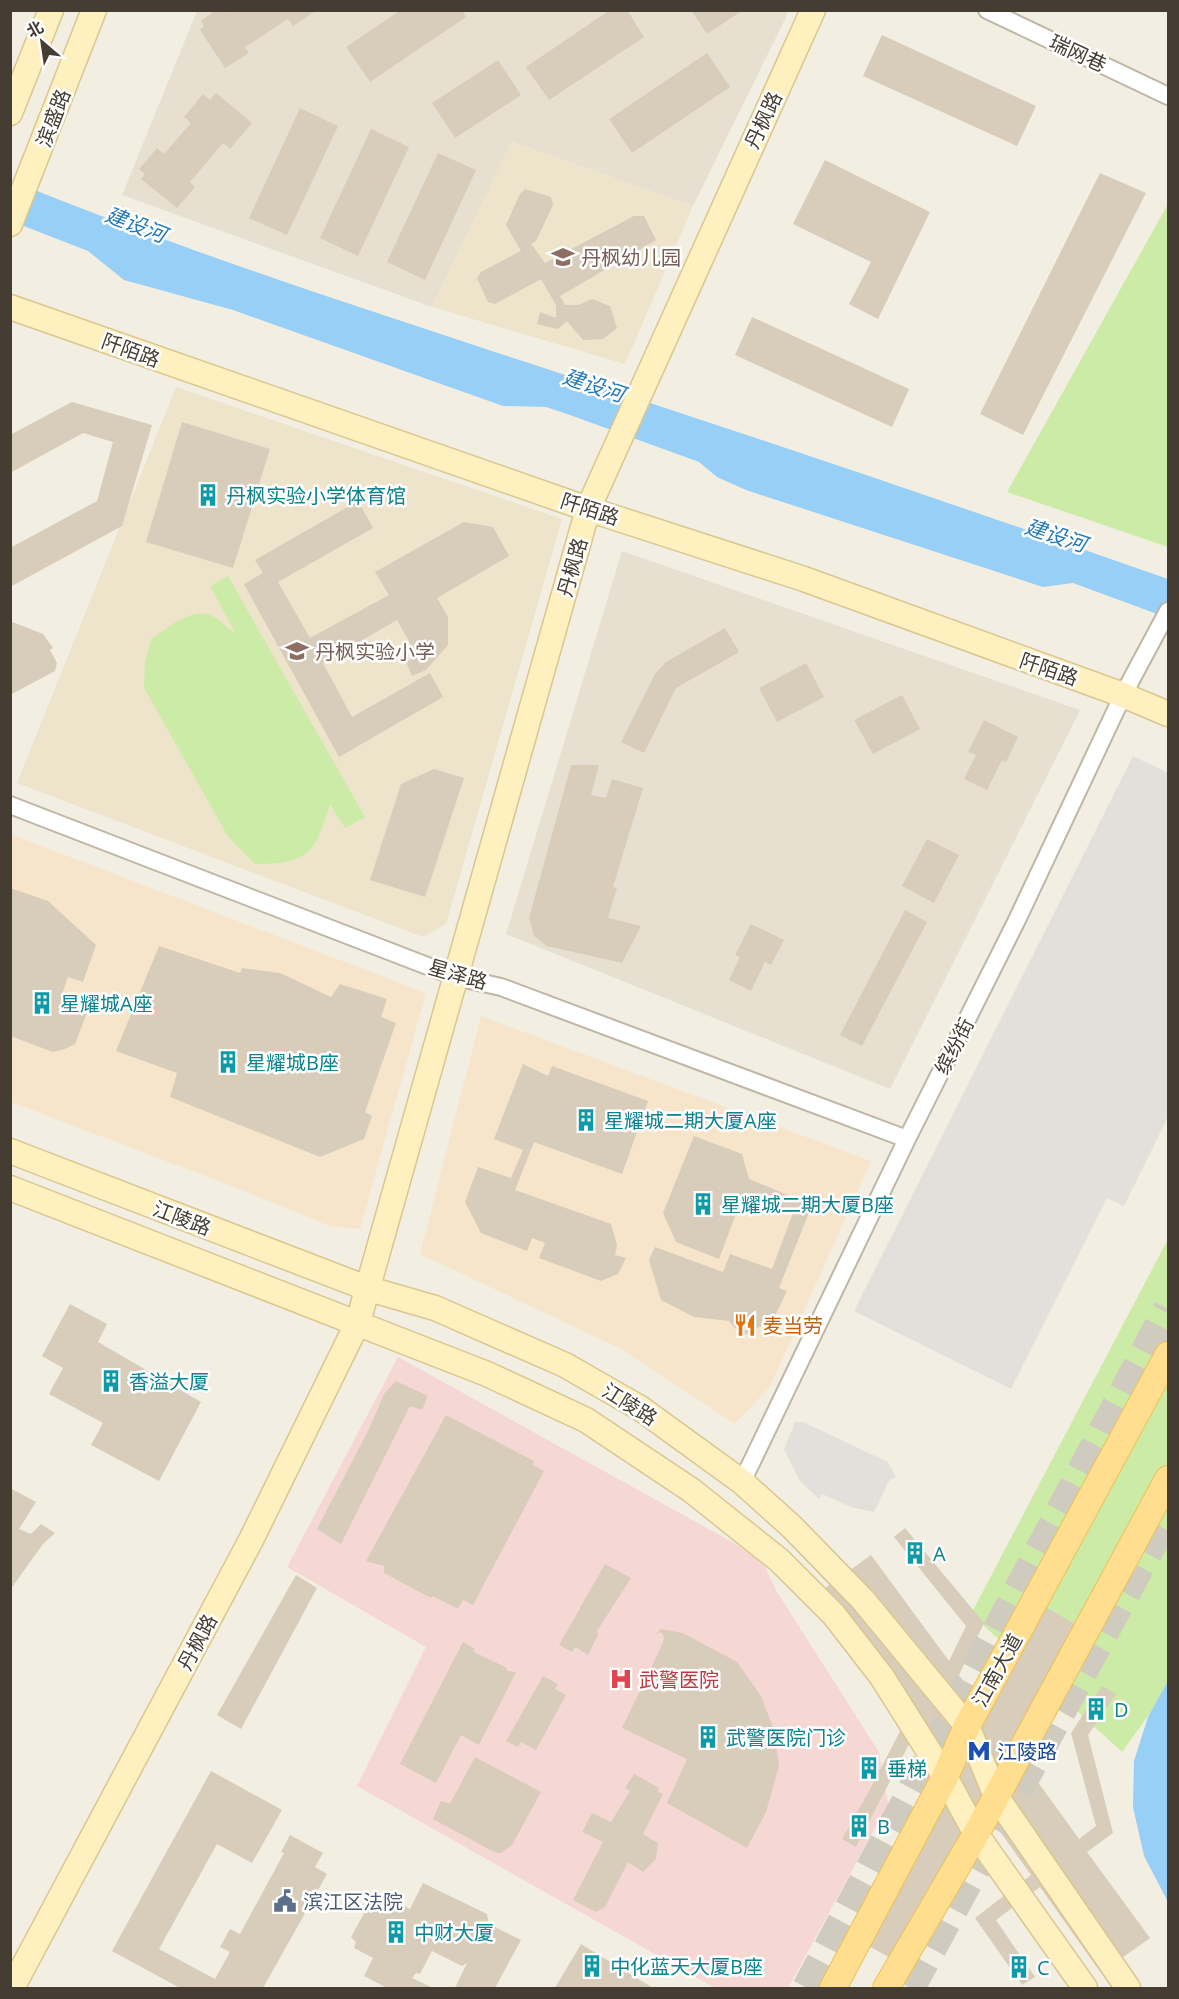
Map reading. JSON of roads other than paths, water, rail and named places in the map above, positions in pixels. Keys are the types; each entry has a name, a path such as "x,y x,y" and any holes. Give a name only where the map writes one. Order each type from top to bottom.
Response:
{"main road":[{"name":"江南大道","path":"833,1989 945,1777 967,1726 1168,1355"},
{"path":"886,1989 976,1834 1168,1479"}],"street":[{"name":"滨盛路","path":"10,113 51,10"},
{"name":"滨盛路","path":"10,224 94,10"},
{"name":"丹枫路","path":"12,1989 251,1540 358,1322 588,509 813,10"},
{"name":"瑞网巷","path":"987,10 1168,96"},
{"name":"阡陌路","path":"10,307 588,509 804,579 1123,695 1168,714"},
{"name":"缤纷街","path":"742,1482 907,1139 1016,922 1123,695 1168,610"},
{"name":"星泽路","path":"10,805 456,977 501,987 907,1139"},
{"name":"江陵路","path":"10,1151 369,1289 435,1308 565,1365 640,1407 742,1482 792,1527 863,1600 967,1726 996,1796 1128,1989"},
{"name":"江陵路","path":"10,1188 487,1374 586,1420 691,1491 779,1560 834,1615 882,1677 945,1777 976,1834 1084,1989"}],"water":[{"name":"建设河","path":"10,180 147,233 284,282 790,449 1168,579 1168,618 1073,583 1043,587 746,490 717,477 699,462 546,407 503,406 233,310 124,280 88,251 11,221"},
{"path":"1168,1681 1168,1902 1144,1856 1133,1807 1134,1761 1148,1717"}],"tunnel":[{"path":"807,1988 1168,1309"},
{"path":"910,1988 1168,1515"}],"place":[{"name":"丹枫幼儿园","path":"563,257"},
{"name":"丹枫实验小学体育馆","path":"208,495"},
{"name":"丹枫实验小学","path":"297,651"},
{"name":"星耀城A座","path":"42,1003"},
{"name":"星耀城B座","path":"228,1062"},
{"name":"星耀城二期大厦A座","path":"586,1120"},
{"name":"星耀城二期大厦B座","path":"703,1204"},
{"name":"麦当劳","path":"745,1325"},
{"name":"香溢大厦","path":"111,1381"},
{"name":"A","path":"915,1553"},
{"name":"武警医院","path":"621,1679"},
{"name":"D","path":"1096,1709"},
{"name":"武警医院门诊","path":"708,1737"},
{"name":"江陵路","path":"979,1751"},
{"name":"垂梯","path":"869,1768"},
{"name":"B","path":"859,1826"},
{"name":"滨江区法院","path":"285,1901"},
{"name":"中财大厦","path":"396,1932"},
{"name":"中化蓝天大厦B座","path":"592,1966"},
{"name":"C","path":"1019,1967"}]}
